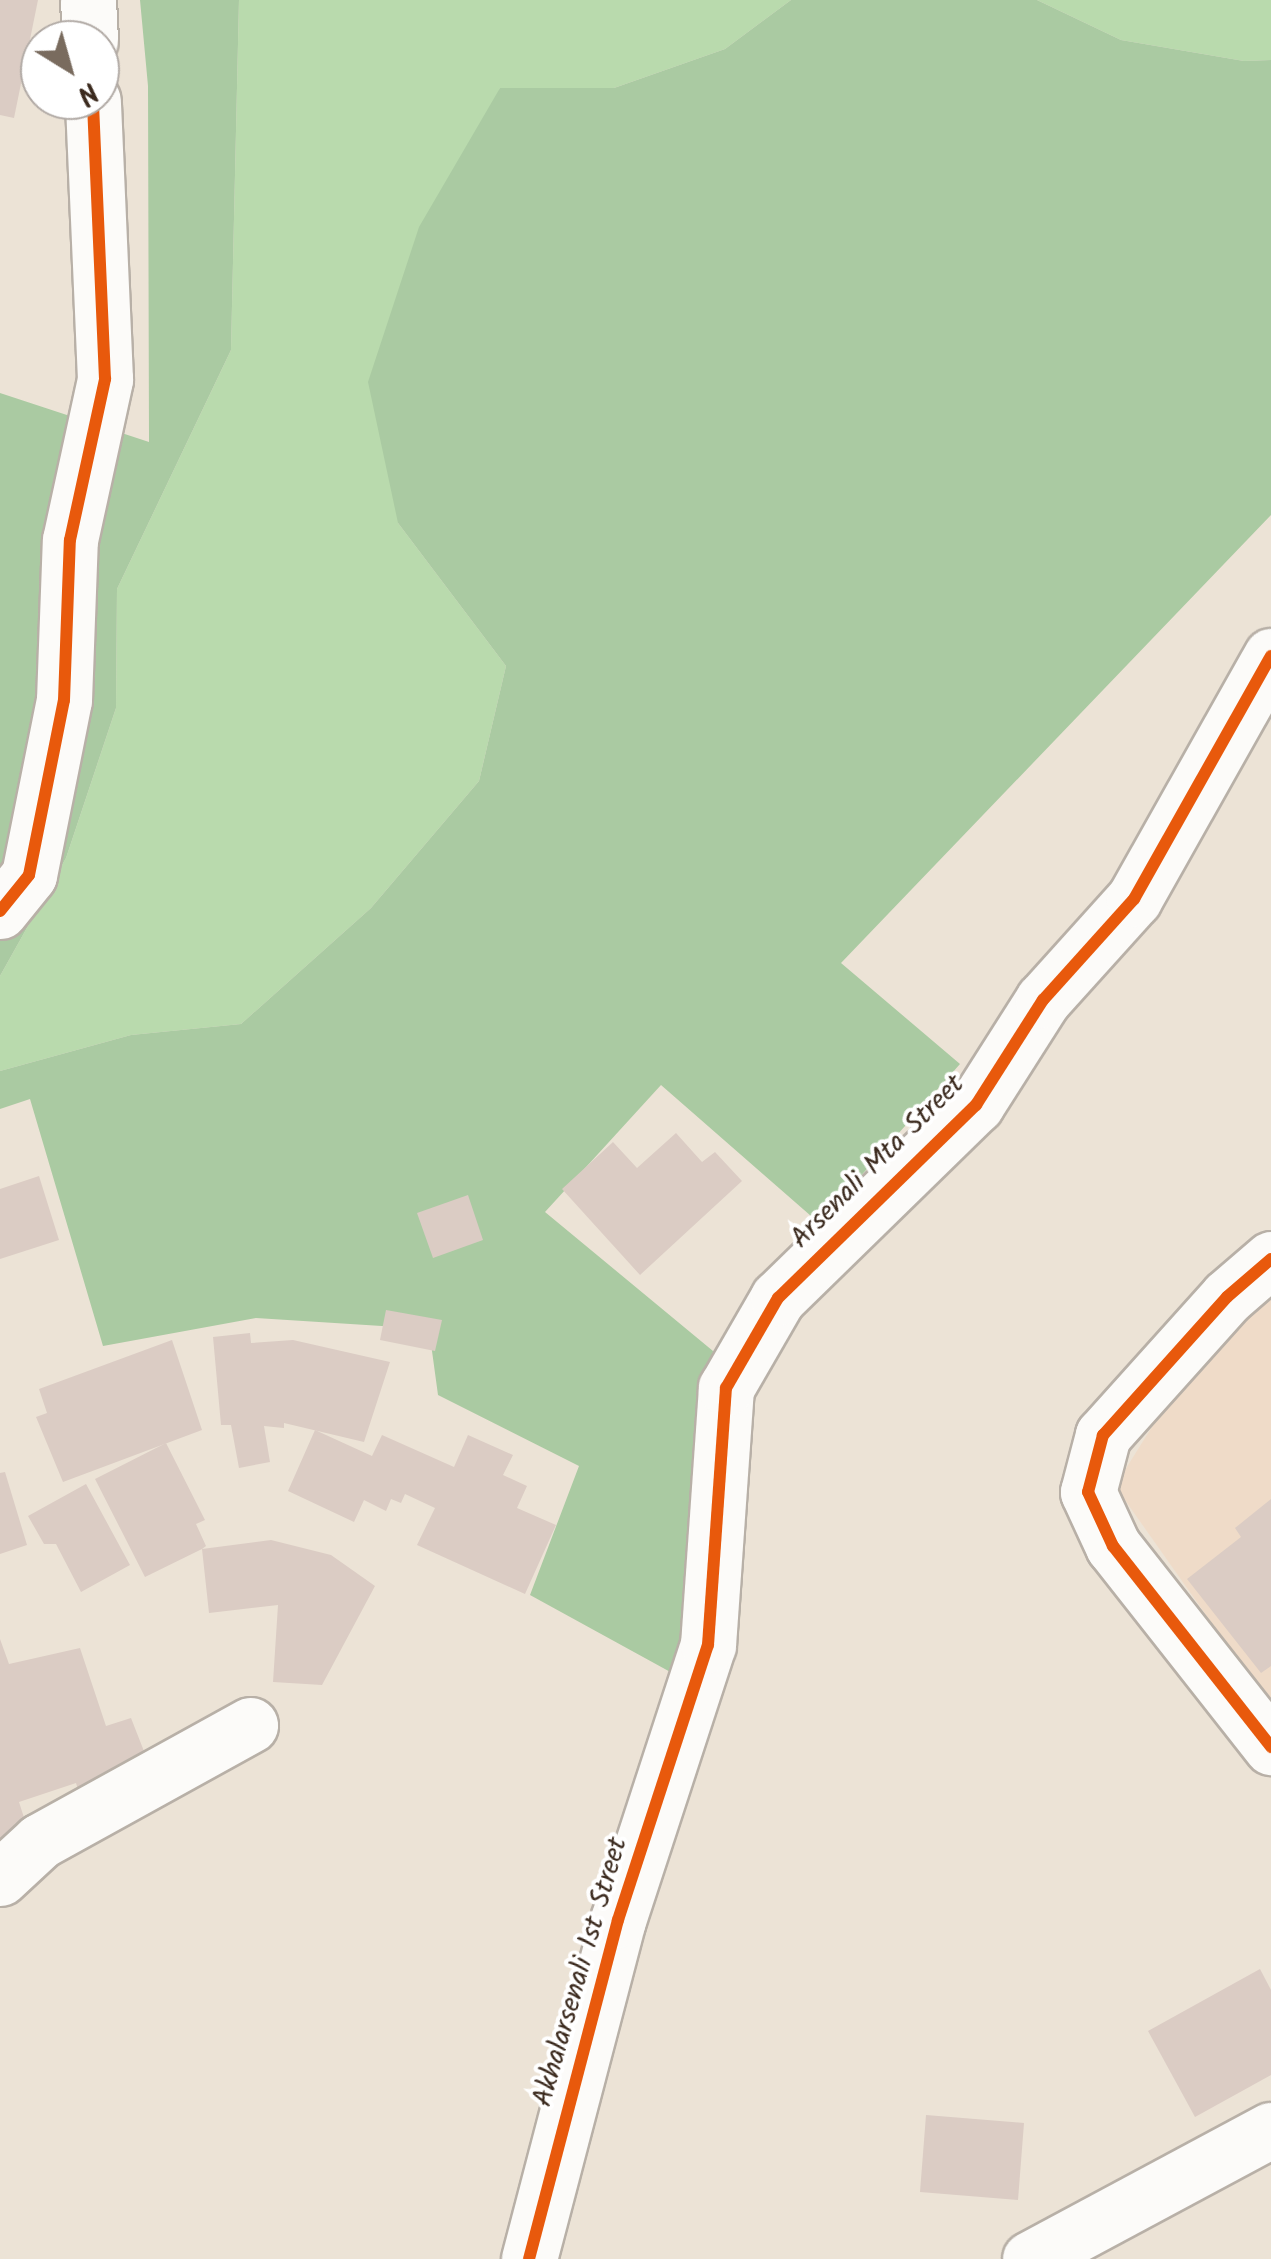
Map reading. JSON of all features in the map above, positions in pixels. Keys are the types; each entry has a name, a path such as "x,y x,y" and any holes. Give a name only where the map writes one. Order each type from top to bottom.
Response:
{"street":[{"path":"0,911 28,875 64,700 70,540 106,379 94,120"},
{"name":"Arsenali Mta Street","path":"694,1703 708,1645 726,1388 778,1298 976,1105 1043,1000 1134,899 1271,656"},
{"path":"1271,1258 1226,1296 1103,1435 1088,1492 1112,1546 1271,1747"},
{"name":"Akhalarsenali 1st Street","path":"529,2259 618,1920 694,1703"},
{"path":"0,1878 40,1841 250,1725"},
{"path":"1030,2259 1271,2130"}],"shaded area":[{"path":"1271,1289 1271,1707 1115,1486 1200,1350"}],"green space":[{"path":"140,0 239,0 231,350 117,589 116,708 66,858 0,976 0,393 149,442 148,86"},
{"path":"239,0 791,0 725,49 614,88 500,88 398,523 506,666 479,781 371,908 241,1024 131,1035 0,1071 0,976 66,858 116,708 117,589 231,350"},
{"path":"791,0 1037,0 1121,40 1244,61 1271,60 1271,515 841,963 960,1064 819,1223 661,1085 545,1212 713,1351 693,1604 674,1674 530,1595 579,1466 438,1395 429,1329 256,1318 103,1346 30,1099 0,1109 0,1071 131,1035 241,1024 371,908 479,781 506,666 398,523 368,382 419,227 500,88 614,88 725,49"},
{"path":"1037,0 1271,0 1271,60 1244,61 1121,40"}],"building":[{"path":"0,0 38,0 34,20 20,20 20,88 14,118 0,115"},
{"path":"676,1133 702,1162 715,1152 742,1181 640,1275 562,1189 613,1142 637,1168"},
{"path":"39,1176 59,1240 0,1259 0,1189"},
{"path":"468,1195 483,1240 433,1258 417,1213"},
{"path":"386,1310 442,1320 435,1351 380,1340"},
{"path":"250,1333 251,1343 293,1340 390,1362 364,1442 284,1423 284,1428 264,1426 270,1462 239,1468 231,1425 221,1425 213,1337"},
{"path":"172,1340 202,1430 63,1482 36,1417 47,1413 39,1389"},
{"path":"315,1430 372,1456 382,1435 454,1467 468,1435 513,1455 503,1475 527,1486 517,1508 556,1525 525,1594 417,1545 435,1508 405,1494 401,1503 391,1499 386,1511 364,1500 354,1522 288,1491"},
{"path":"166,1443 205,1520 196,1524 206,1546 145,1577 95,1479"},
{"path":"5,1472 27,1545 0,1554 0,1473"},
{"path":"86,1484 130,1565 81,1592 56,1544 44,1544 28,1516"},
{"path":"1271,1499 1271,1666 1261,1673 1187,1579 1241,1537 1235,1528"},
{"path":"271,1540 331,1555 375,1586 322,1685 273,1682 278,1605 209,1613 202,1549"},
{"path":"0,1639 9,1664 80,1648 106,1726 131,1718 149,1764 79,1793 76,1783 19,1802 27,1827 0,1849"},
{"path":"1260,1969 1271,1990 1271,2075 1195,2117 1148,2031"},
{"path":"926,2115 1024,2123 1018,2200 920,2192"}],"cycle path":[{"path":"0,911 29,875 64,700 70,540 105,379 94,120"},
{"path":"529,2259 618,1920 708,1645 726,1388 778,1298 976,1105 1043,1000 1134,899 1271,656"},
{"path":"1271,1259 1227,1297 1103,1435 1088,1492 1113,1546 1271,1747"}]}
